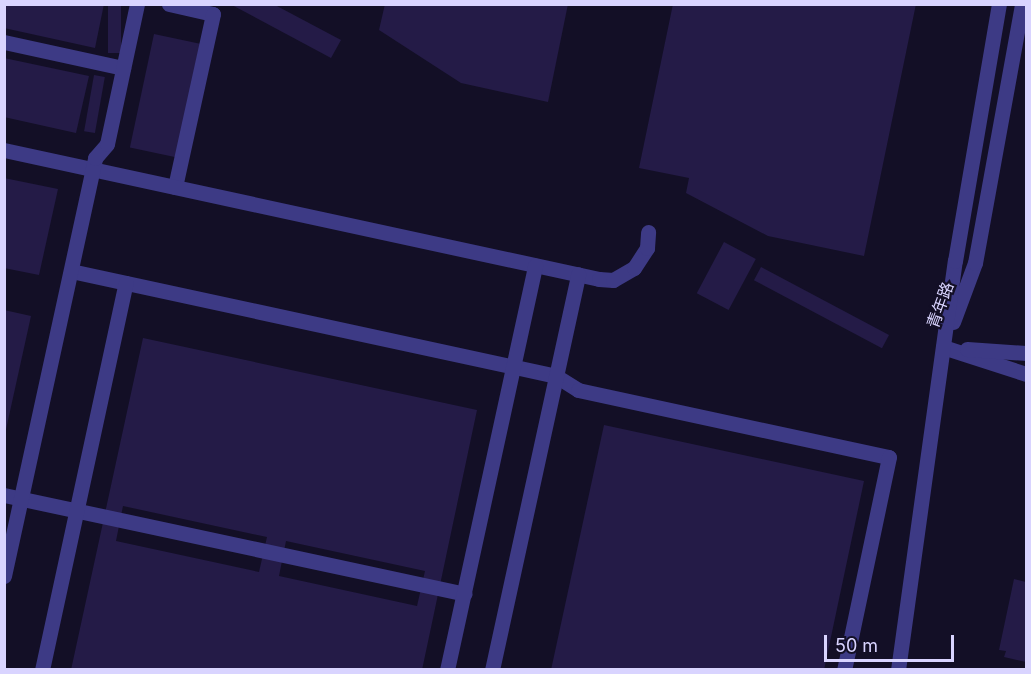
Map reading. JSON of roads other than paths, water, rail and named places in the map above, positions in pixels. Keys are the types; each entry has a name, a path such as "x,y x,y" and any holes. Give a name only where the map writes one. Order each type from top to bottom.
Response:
{"street":[{"path":"4,576 93,169 106,144 137,4"},
{"path":"169,4 213,14 175,187"},
{"name":"青年路","path":"943,347 999,4"},
{"name":"青年路","path":"943,347 975,263 1022,4"},
{"path":"4,42 123,68"},
{"path":"4,150 578,274 622,277 643,258 648,232"},
{"path":"447,669 535,265"},
{"path":"70,271 513,366 556,376 578,390 890,457 844,669"},
{"path":"492,669 578,274"},
{"path":"42,669 126,283"},
{"path":"943,347 1026,353"},
{"path":"943,347 1026,374"},
{"path":"897,669 943,347"},
{"path":"4,495 464,594"}]}
